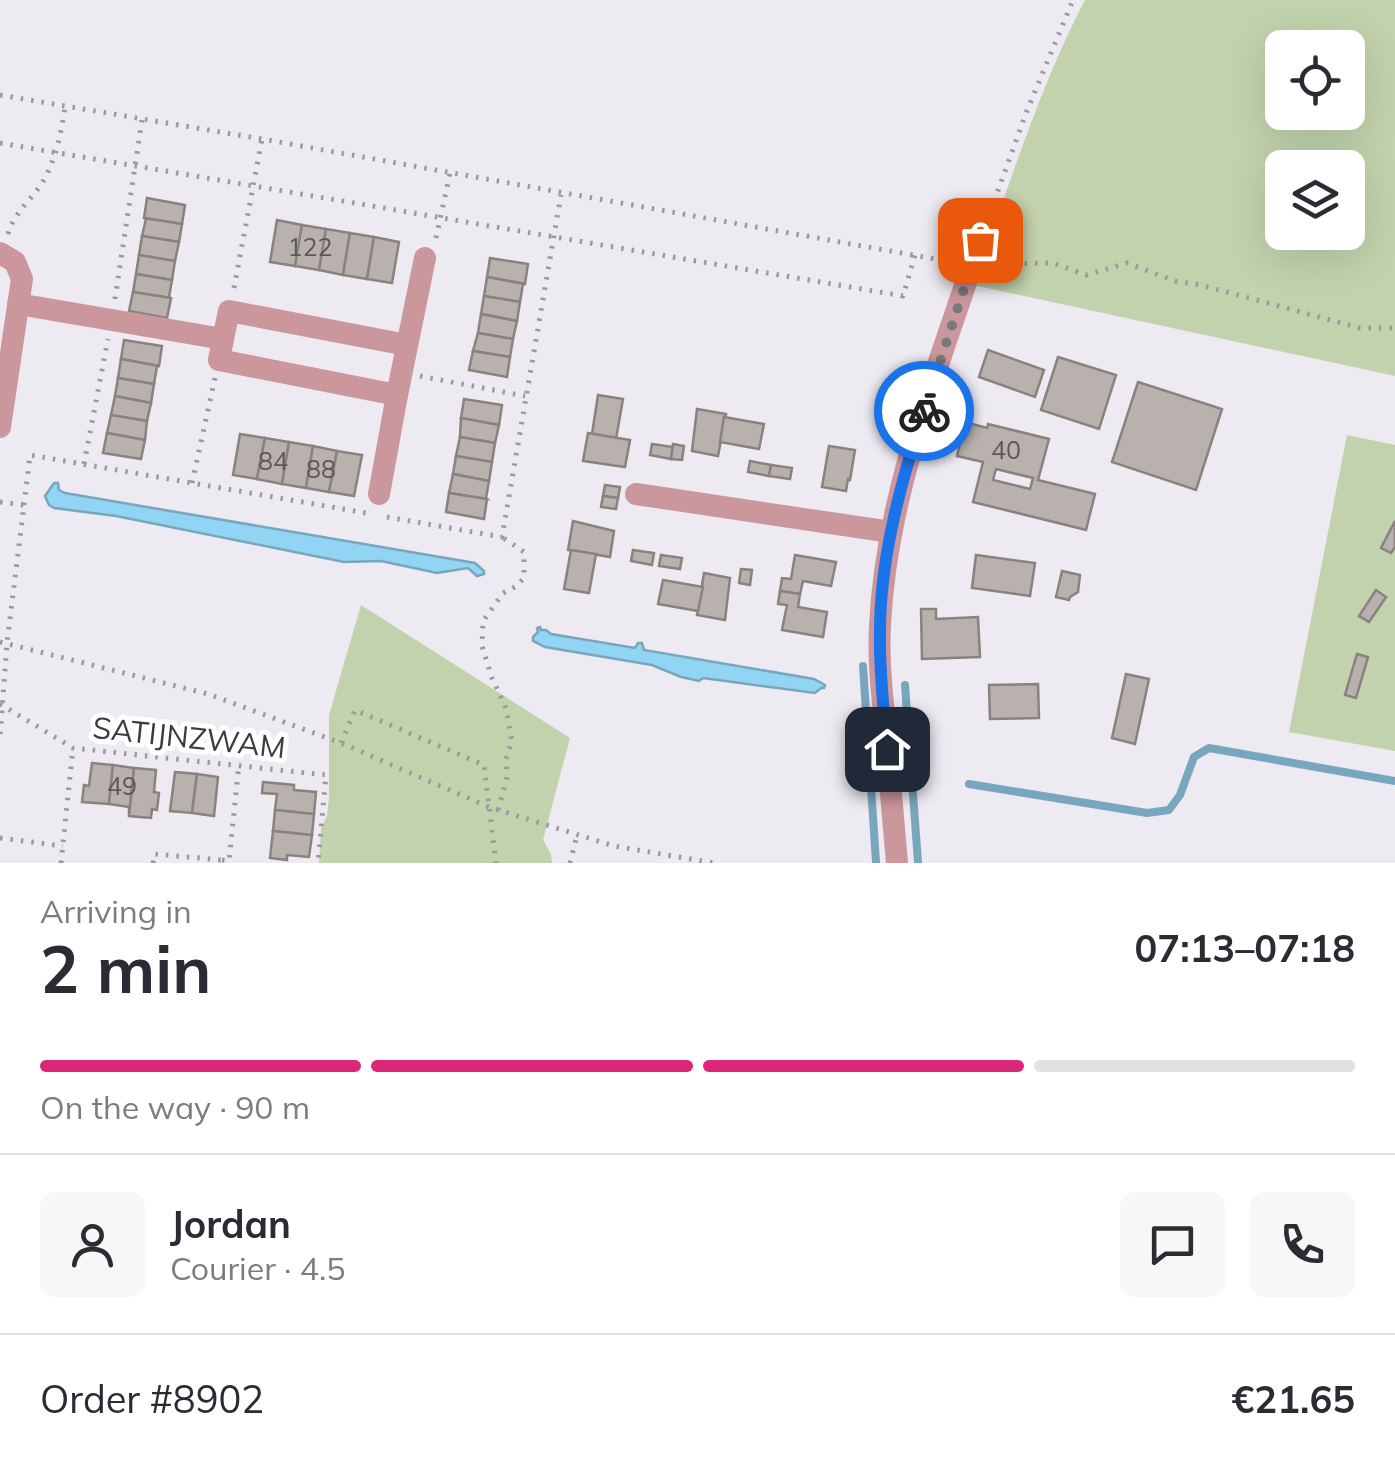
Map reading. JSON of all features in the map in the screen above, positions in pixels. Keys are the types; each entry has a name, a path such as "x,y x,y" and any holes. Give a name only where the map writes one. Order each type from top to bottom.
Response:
{"street":[{"path":"897,863 880,629 891,532 915,438 980,240"},
{"path":"0,427 22,278 20,270 2,253"},
{"path":"379,494 425,258"},
{"path":"18,304 112,320 221,350 399,384"},
{"path":"221,350 229,311 407,344"},
{"path":"636,494 891,532"}],"path":[{"path":"980,240 1026,113 1074,0"},
{"path":"0,96 972,266 1053,263 1086,275 1127,263 1175,281 1360,328 1395,328"},
{"path":"2,253 11,223 43,181 56,154 66,107"},
{"path":"84,464 112,320 142,120"},
{"path":"229,311 262,139"},
{"path":"0,144 904,296 915,255"},
{"path":"425,258 434,249 450,173"},
{"path":"502,537 561,194"},
{"path":"192,483 221,350"},
{"path":"399,384 526,396"},
{"path":"0,737 3,643 30,454 502,537 524,552 524,578 503,593 483,622 482,646 506,708 512,741 498,810"},
{"path":"0,502 24,504"},
{"path":"3,643 208,694 341,743 489,807 614,846 714,863"},
{"name":"SATIJNZWAM","path":"1,704 73,748 326,775 318,863"},
{"path":"341,743 355,710 484,765 496,863"},
{"path":"61,863 73,748"},
{"path":"153,863 154,854 229,861 239,764"},
{"path":"570,863 577,834"},
{"path":"0,838 63,846"}],"green space":[{"path":"1085,0 1395,0 1395,376 973,285 1053,69"},
{"path":"1347,435 1395,445 1395,751 1289,732"},
{"path":"361,605 570,738 543,840 552,863 319,863 321,828 329,798 329,715"}],"water":[{"path":"54,483 65,493 475,563 484,574 477,576 468,568 437,573 381,561 344,562 116,516 54,508 45,496"},
{"path":"540,627 551,634 635,648 642,643 644,650 814,679 825,685 815,693 703,678 699,681 652,665 545,647 533,641"}],"building":[{"path":"147,198 185,205 182,224 144,218"},
{"path":"144,218 182,224 179,242 142,236"},
{"path":"277,220 302,225 295,266 270,262"},
{"path":"302,225 326,229 319,270 295,266"},
{"path":"326,229 350,233 343,275 319,270"},
{"path":"350,233 374,237 367,279 343,275"},
{"path":"142,236 179,242 175,261 139,255"},
{"path":"374,237 399,242 392,283 367,279"},
{"path":"139,255 175,261 172,280 136,274"},
{"path":"490,258 528,264 525,284 487,277"},
{"path":"136,274 172,280 171,298 133,292"},
{"path":"487,277 525,284 520,302 484,296"},
{"path":"133,292 171,298 167,318 129,311"},
{"path":"484,296 520,302 517,321 481,314"},
{"path":"481,314 517,321 513,339 478,333"},
{"path":"478,333 513,339 510,357 473,351"},
{"path":"124,340 162,346 159,366 121,359"},
{"path":"988,350 1044,370 1035,397 979,377"},
{"path":"473,351 510,357 507,377 469,370"},
{"path":"1058,357 1116,375 1099,429 1041,410"},
{"path":"121,359 159,366 154,384 118,378"},
{"path":"118,378 154,384 151,403 115,396"},
{"path":"1138,382 1222,409 1196,490 1112,462"},
{"path":"598,395 623,399 616,439 592,434"},
{"path":"115,396 151,403 147,421 111,415"},
{"path":"464,399 502,405 499,425 461,418"},
{"path":"697,409 726,414 718,456 692,451"},
{"path":"111,415 147,421 145,440 107,433"},
{"path":"724,417 764,424 759,449 720,442"},
{"path":"461,418 499,425 495,443 460,437"},
{"path":"965,422 1049,439 1038,480 1095,494 1086,530 973,502 983,462 957,456","holes":["996,469 1033,478 1030,489 993,480"]},
{"path":"107,433 145,440 141,459 103,453"},
{"path":"588,433 630,440 625,467 583,461"},
{"path":"240,434 265,438 257,479 233,475"},
{"path":"460,437 495,443 492,462 456,456"},
{"path":"265,438 289,442 282,484 257,479"},
{"path":"289,442 313,446 306,488 282,484"},
{"path":"652,444 673,447 671,459 650,455"},
{"path":"673,444 684,446 682,460 671,459"},
{"path":"313,446 337,451 329,492 306,488"},
{"path":"829,446 855,450 846,491 822,487"},
{"path":"337,451 362,455 354,496 329,492"},
{"path":"456,456 492,462 489,481 453,474"},
{"path":"750,461 771,465 769,476 748,472"},
{"path":"771,465 792,468 790,479 769,476"},
{"path":"453,474 489,481 487,499 449,493"},
{"path":"605,485 620,487 618,498 603,496"},
{"path":"449,493 487,499 484,519 446,512"},
{"path":"603,496 618,498 616,509 601,507"},
{"path":"573,521 614,531 610,557 568,550"},
{"path":"1395,521 1395,547 1391,553 1381,548"},
{"path":"571,550 596,554 589,593 564,589"},
{"path":"633,550 654,553 652,565 631,561"},
{"path":"661,555 682,558 680,569 659,566"},
{"path":"795,555 836,562 831,586 803,581 800,594 780,591 782,578 791,579"},
{"path":"976,555 1035,563 1030,596 972,588"},
{"path":"741,569 752,570 750,585 739,583"},
{"path":"1062,571 1080,575 1078,592 1069,600 1056,597"},
{"path":"704,573 730,578 725,620 697,615"},
{"path":"663,580 703,587 698,611 658,604"},
{"path":"1376,590 1386,597 1369,622 1359,616"},
{"path":"780,591 800,594 798,607 827,612 823,637 782,630 787,605 778,604"},
{"path":"921,609 936,609 936,619 978,617 980,657 922,659"},
{"path":"1357,654 1368,657 1356,698 1345,695"},
{"path":"1126,674 1149,679 1135,744 1112,738"},
{"path":"1038,684 1039,718 990,719 989,685"},
{"path":"92,763 113,765 109,804 82,802"},
{"path":"113,765 134,768 129,816 129,807 109,804"},
{"path":"134,768 156,770 154,792 159,793 157,810 152,809 151,818 129,816"},
{"path":"175,772 197,774 192,813 170,811"},
{"path":"197,774 218,777 214,816 192,813"},
{"path":"263,782 316,792 314,814 275,810 277,794 262,793"},
{"path":"275,810 314,814 312,835 273,831"},
{"path":"273,831 312,835 309,857 270,858"}],"waterway":[{"path":"863,666 876,862"},
{"path":"905,685 918,862"},
{"path":"969,784 1147,813 1169,810 1180,795 1194,757 1209,748 1395,781"}],"way so far":[{"path":"924,411 980,240"}],"route":[{"path":"887,749 881,679 882,596 891,532 924,411"}]}
